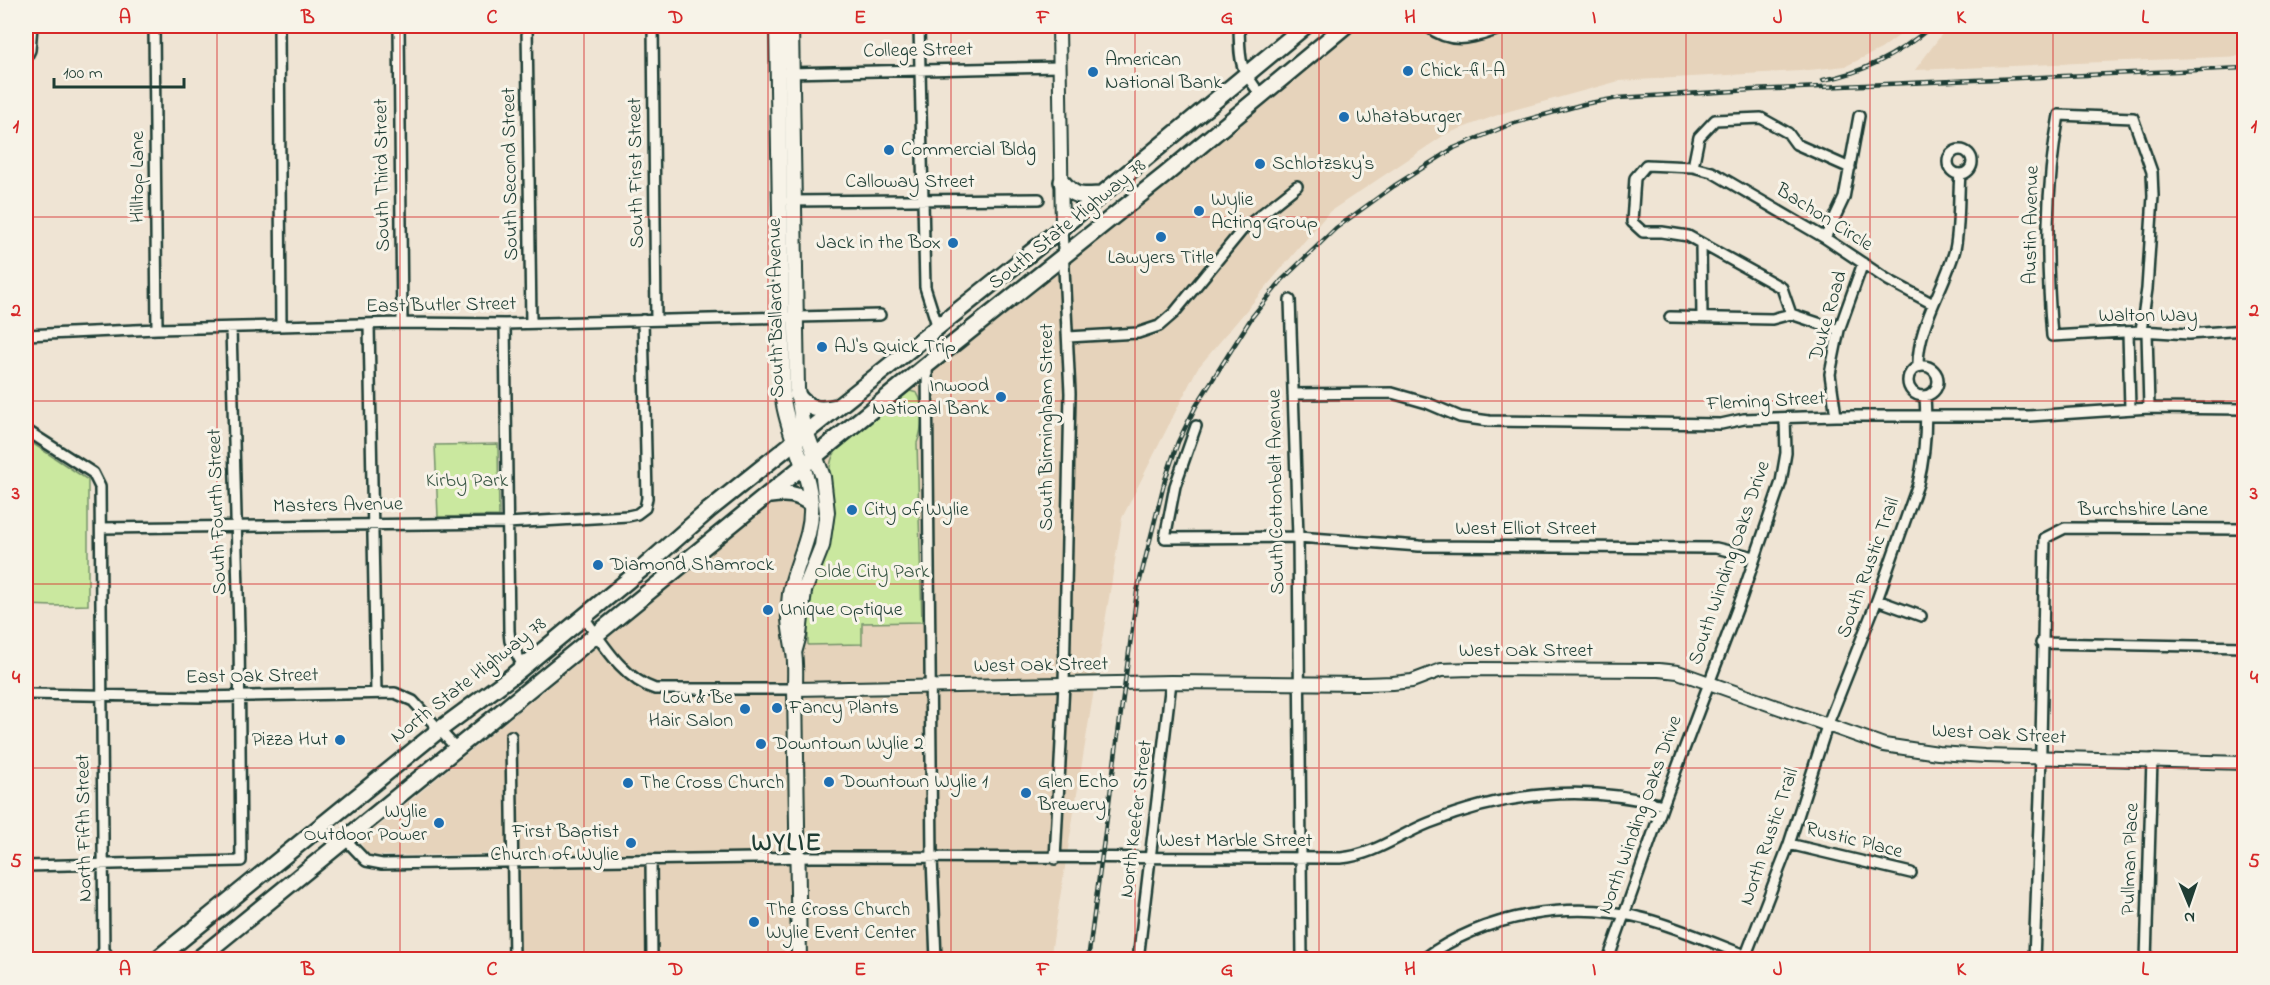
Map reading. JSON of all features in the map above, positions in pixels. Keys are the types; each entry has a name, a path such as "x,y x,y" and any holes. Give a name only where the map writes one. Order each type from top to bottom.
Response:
{"main road":[{"name":"South Ballard Avenue","path":"777,26 785,73 795,201 797,395 803,467 811,504 809,534 792,584 789,605 789,637 794,653 799,960"},
{"name":"South Ballard Avenue","path":"791,26 785,73 780,201 783,399 787,419 816,456 825,488 826,522 822,546 804,591 799,635 794,653"},
{"name":"South State Highway 78","path":"800,437 938,328 1305,26"},
{"name":"South State Highway 78","path":"816,456 1345,26"},
{"path":"1062,182 1072,194 1101,195"},
{"path":"797,395 812,409 824,410 837,407"},
{"name":"North State Highway 78","path":"156,960 440,730 523,666 800,437"},
{"path":"197,960 816,456"},
{"path":"770,495 790,493 805,498 811,504"}],"street":[{"path":"26,58 30,50 32,26"},
{"name":"Hilltop Lane","path":"154,26 157,329"},
{"path":"279,26 281,326"},
{"name":"South Third Street","path":"399,26 402,323"},
{"name":"South Second Street","path":"527,26 531,323"},
{"name":"South First Street","path":"653,26 656,320"},
{"path":"919,26 925,287 938,328"},
{"name":"South Birmingham Street","path":"1055,859 1064,684 1071,393 1063,257 1059,26"},
{"path":"1239,26 1239,59 1245,75 1261,95"},
{"path":"1427,26 1448,39 1475,38 1508,26"},
{"name":"College Street","path":"785,73 1059,67"},
{"name":"Austin Avenue","path":"2052,336 2047,221 2050,159 2059,115 2133,118 2152,172 2153,196 2144,332"},
{"path":"1825,238 1844,198 1859,116"},
{"path":"1693,167 1699,137 1715,120 1761,118 1788,133 1796,144 1850,168"},
{"name":"Bachon Circle","path":"1791,314 1782,288 1688,236 1643,232 1632,222 1635,178 1646,165 1693,167 1712,172 1825,238 1888,280 1933,304"},
{"path":"1917,367 1928,366 1934,370 1938,378 1935,391 1925,396 1914,393 1909,386 1909,376 1917,367 1917,355 1933,304 1955,251 1960,174"},
{"path":"1068,337 1138,333 1159,326 1174,313 1243,230 1297,186"},
{"name":"Calloway Street","path":"780,201 1040,199"},
{"path":"1701,244 1702,317"},
{"name":"Duke Road","path":"1836,416 1830,374 1839,330 1863,263"},
{"name":"South Cottonbelt Avenue","path":"1290,300 1298,537 1302,960"},
{"path":"1670,317 1772,320 1791,314 1839,330"},
{"name":"East Butler Street","path":"26,335 157,329 402,323 505,324 880,315"},
{"name":"Masters Avenue","path":"100,528 507,523 637,514 645,508 647,498 643,320"},
{"path":"505,324 510,641 523,666"},
{"path":"369,325 375,693"},
{"name":"South Fourth Street","path":"105,864 241,861 239,629 231,328"},
{"name":"Walton Way","path":"2052,336 2128,332 2189,334 2244,330"},
{"path":"2128,332 2130,409"},
{"path":"2144,332 2150,408"},
{"path":"927,365 932,858 936,960"},
{"name":"Fleming Street","path":"1293,394 1392,393 1427,402 1460,417 1489,421 1721,424 1744,419 1836,416 1927,418 2029,416 2150,408 2244,409"},
{"name":"South Rustic Trail","path":"1827,726 1877,600 1918,484 1927,418 1925,396"},
{"name":"South Winding Oaks Drive","path":"1708,683 1742,596 1781,482 1786,453 1785,418"},
{"name":"West Elliot Street","path":"1196,426 1175,486 1165,538 1298,537 1419,546 1716,548 1754,557"},
{"name":"North Fifth Street","path":"26,430 93,473 100,487 104,958"},
{"name":"Burchshire Lane","path":"2041,643 2045,538 2065,528 2244,529"},
{"path":"1877,600 1921,616"},
{"path":"584,616 633,678 655,689 795,689"},
{"path":"2034,960 2041,643 2244,647"},
{"name":"West Oak Street","path":"795,689 1171,682 1394,684 1412,681 1441,670 1659,670 1678,672 1884,745 1913,750 1985,756 2244,763"},
{"name":"North Keefer Street","path":"1138,960 1171,682"},
{"name":"North Winding Oaks Drive","path":"1608,960 1708,683"},
{"name":"East Oak Street","path":"26,694 238,696 395,693 413,701 457,749"},
{"name":"North Rustic Trail","path":"1744,957 1789,844 1827,726"},
{"path":"511,736 514,960"},
{"name":"Pullman Place","path":"2146,960 2152,759"},
{"name":"West Marble Street","path":"346,840 366,861 372,863 797,858 1300,859 1357,857 1431,822 1487,803 1516,797 1578,793 1633,797 1663,805"},
{"name":"Rustic Place","path":"1789,844 1911,873"},
{"path":"651,860 652,960"},
{"path":"26,866 105,864"},
{"path":"1422,960 1451,942 1479,929 1516,918 1575,910 1609,911 1647,919 1744,957 1758,960"}],"shaded area":[{"path":"1351,26 1912,26 1881,49 1846,66 1800,71 1619,81 1506,112 1446,134 1329,212 1197,369 1122,518 1050,959 507,959 505,854 366,856 361,841"},
{"path":"1948,26 2244,26 2244,56 1915,70"}],"green space":[{"name":"Olde City Park","path":"910,391 917,393 920,398 922,411 917,443 922,622 862,623 862,644 808,645 810,596 833,528 834,511 830,475 832,458 836,451"},
{"path":"26,439 88,480 88,605 26,605"},
{"name":"Kirby Park","path":"498,444 499,516 438,517 435,445"}],"railway":[{"path":"1823,80 1868,67 1895,53 1932,26"},
{"path":"1088,960 1137,592 1165,480 1178,442 1196,406 1252,317 1282,280 1336,228 1394,186 1454,148 1511,124 1584,104 1618,98 2244,68"}],"place":[{"name":"Chick-fil-A","path":"1408,71"},
{"name":"American National Bank","path":"1093,72"},
{"name":"Whataburger","path":"1344,117"},
{"name":"Commercial Bldg","path":"889,150"},
{"name":"Schlotzsky's","path":"1260,164"},
{"name":"Wylie Acting Group","path":"1199,211"},
{"name":"Lawyers Title","path":"1161,237"},
{"name":"Jack in the Box","path":"953,243"},
{"name":"AJ's Quick Trip","path":"822,347"},
{"name":"Inwood National Bank","path":"1001,397"},
{"name":"City of Wylie","path":"852,510"},
{"name":"Diamond Shamrock","path":"598,565"},
{"name":"Unique Optique","path":"768,610"},
{"name":"Fancy Plants","path":"777,708"},
{"name":"Lou & Be Hair Salon","path":"745,709"},
{"name":"Pizza Hut","path":"340,740"},
{"name":"Downtown Wylie 2","path":"761,744"},
{"name":"Downtown Wylie 1","path":"829,782"},
{"name":"The Cross Church","path":"628,783"},
{"name":"Glen Echo Brewery","path":"1026,793"},
{"name":"Wylie Outdoor Power","path":"439,823"},
{"name":"First Baptist Church of Wylie","path":"631,843"},
{"name":"The Cross Church Wylie Event Center","path":"754,922"}],"district":[{"name":"WYLIE","path":"787,844"}]}
